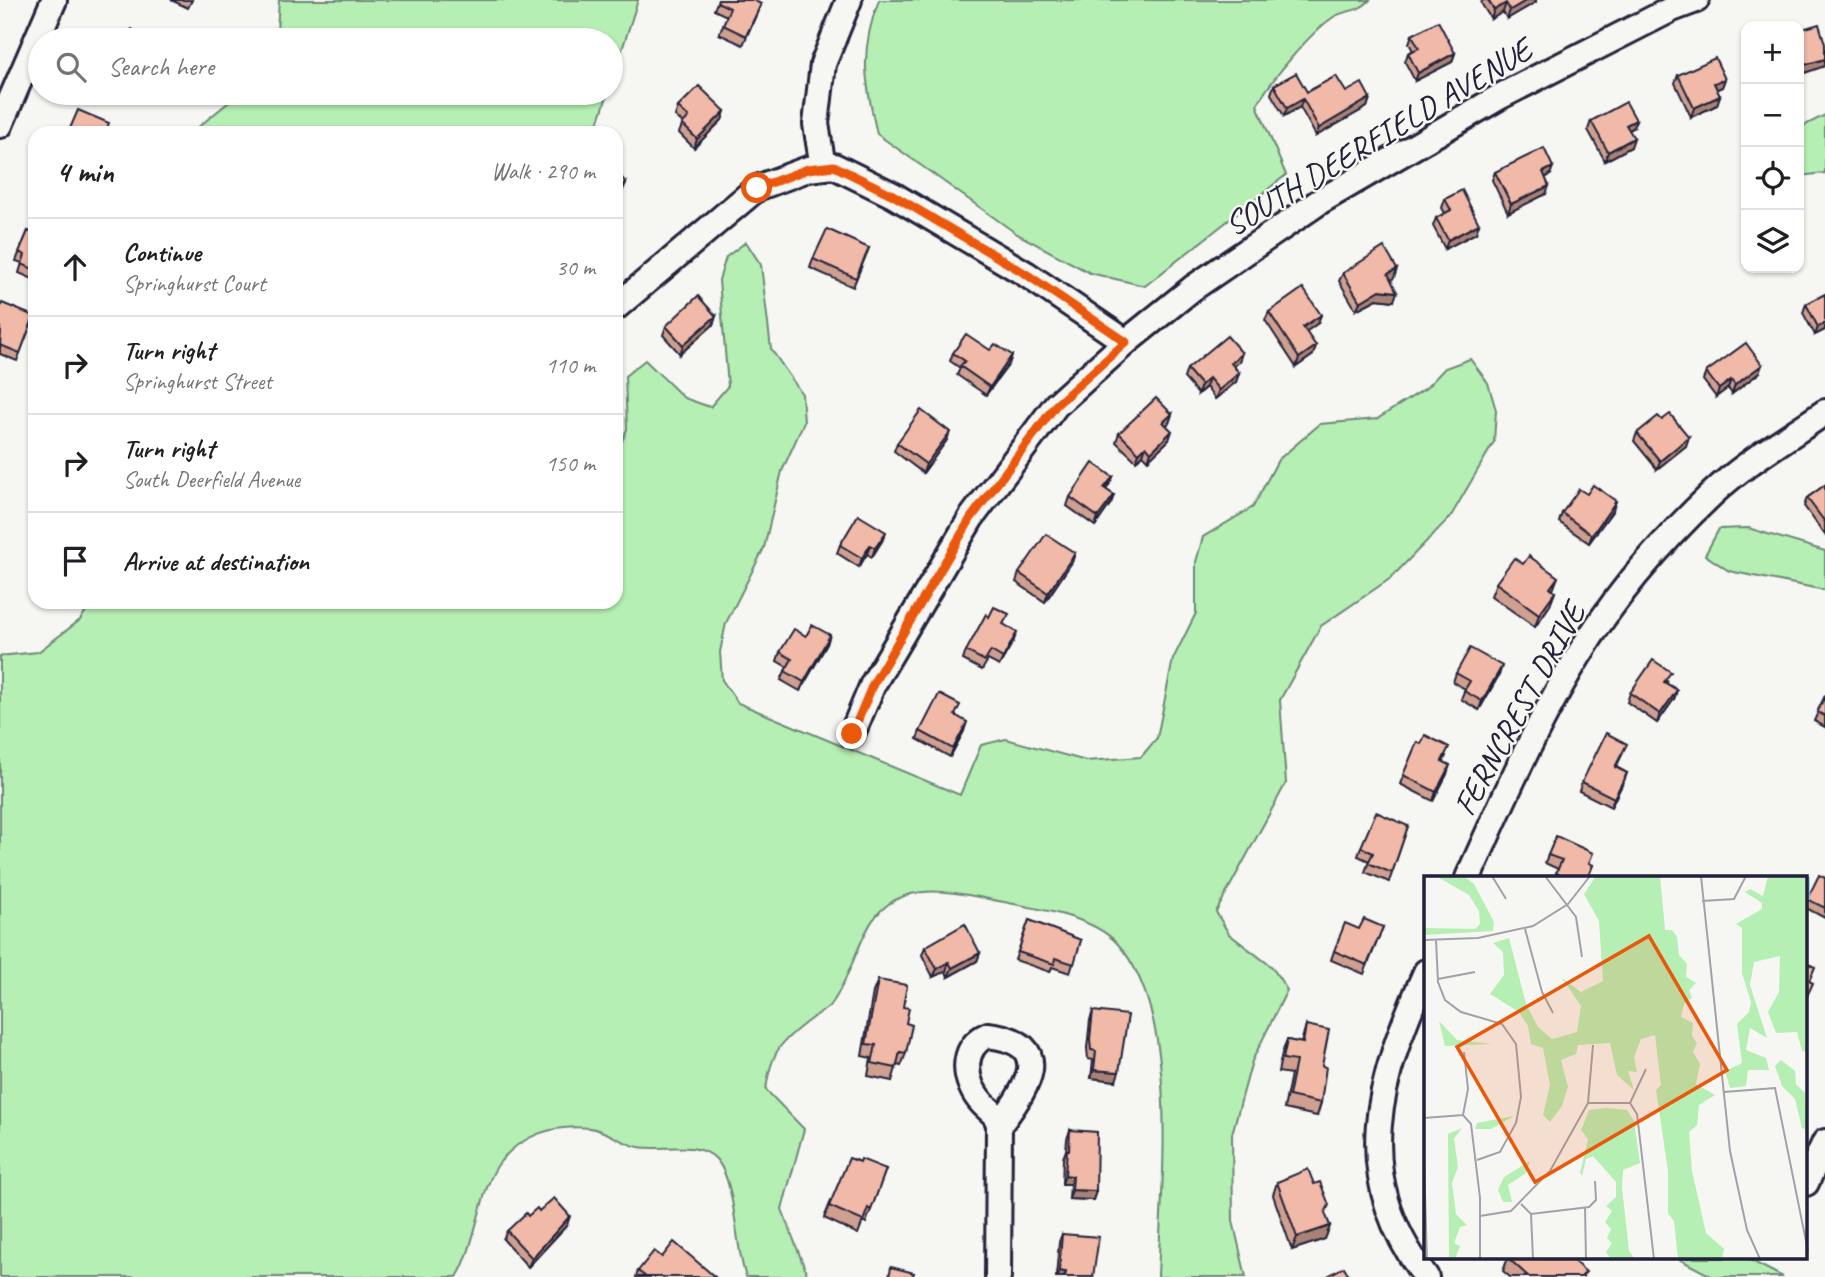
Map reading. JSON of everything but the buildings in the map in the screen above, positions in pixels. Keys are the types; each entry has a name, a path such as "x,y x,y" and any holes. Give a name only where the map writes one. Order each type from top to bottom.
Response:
{"street":[{"path":"42,28 54,0"},
{"path":"823,167 816,124 823,64 849,0"},
{"name":"SOUTH DEERFIELD AVENUE","path":"852,734 873,684 971,518 1056,405 1126,342 1193,288 1319,202 1501,96 1672,9 1696,0"},
{"path":"0,125 28,60"},
{"path":"623,301 757,188 808,169 834,166 893,195 1026,274 1126,342"},
{"name":"FERNCREST DRIVE","path":"1469,876 1500,807 1576,659 1641,570 1714,492 1825,412"},
{"path":"1424,977 1392,1054 1384,1089 1376,1160 1392,1224 1426,1277"},
{"path":"998,1277 999,1125"},
{"path":"1808,1180 1825,1142"}],"green space":[{"path":"279,0 638,0 623,47 623,28 277,28"},
{"path":"879,0 1370,0 1360,7 1337,15 1323,25 1291,58 1257,105 1286,175 1145,286 1090,273 1017,234 877,134 869,99 866,51"},
{"path":"225,105 604,105 597,126 200,126"},
{"path":"1825,115 1825,173 1804,175 1804,126"},
{"path":"746,242 761,265 771,349 802,394 804,422 782,471 764,548 726,623 720,652 722,680 738,703 960,795 981,745 1006,739 1086,761 1141,757 1157,738 1173,659 1196,613 1196,562 1203,537 1253,507 1278,460 1320,424 1377,419 1426,388 1445,368 1470,359 1488,383 1496,410 1494,442 1451,516 1391,578 1321,626 1280,700 1286,783 1216,912 1229,934 1272,967 1287,990 1252,1061 1232,1134 1233,1221 1246,1277 1158,1277 1163,1150 1159,1056 1151,1012 1138,974 1117,943 1094,926 1064,915 966,895 928,892 910,894 893,901 879,912 867,930 833,1002 785,1041 771,1066 766,1090 804,1129 782,1209 808,1277 746,1277 728,1183 723,1169 708,1153 679,1147 639,1147 596,1129 577,1127 551,1130 528,1138 500,1162 488,1186 469,1250 457,1277 0,1277 0,656 38,652 80,620 87,609 623,609 623,439 627,429 625,376 645,360 684,398 710,407 728,386 719,280 726,257"},
{"path":"1748,528 1825,551 1825,590 1729,571 1705,555 1719,529"},
{"path":"1681,1260 1750,1260 1783,1277 1713,1277"}],"route":[{"path":"757,188 808,169 834,166 893,195 1026,274 1126,342 1056,405 971,518 873,684 852,734"}]}
